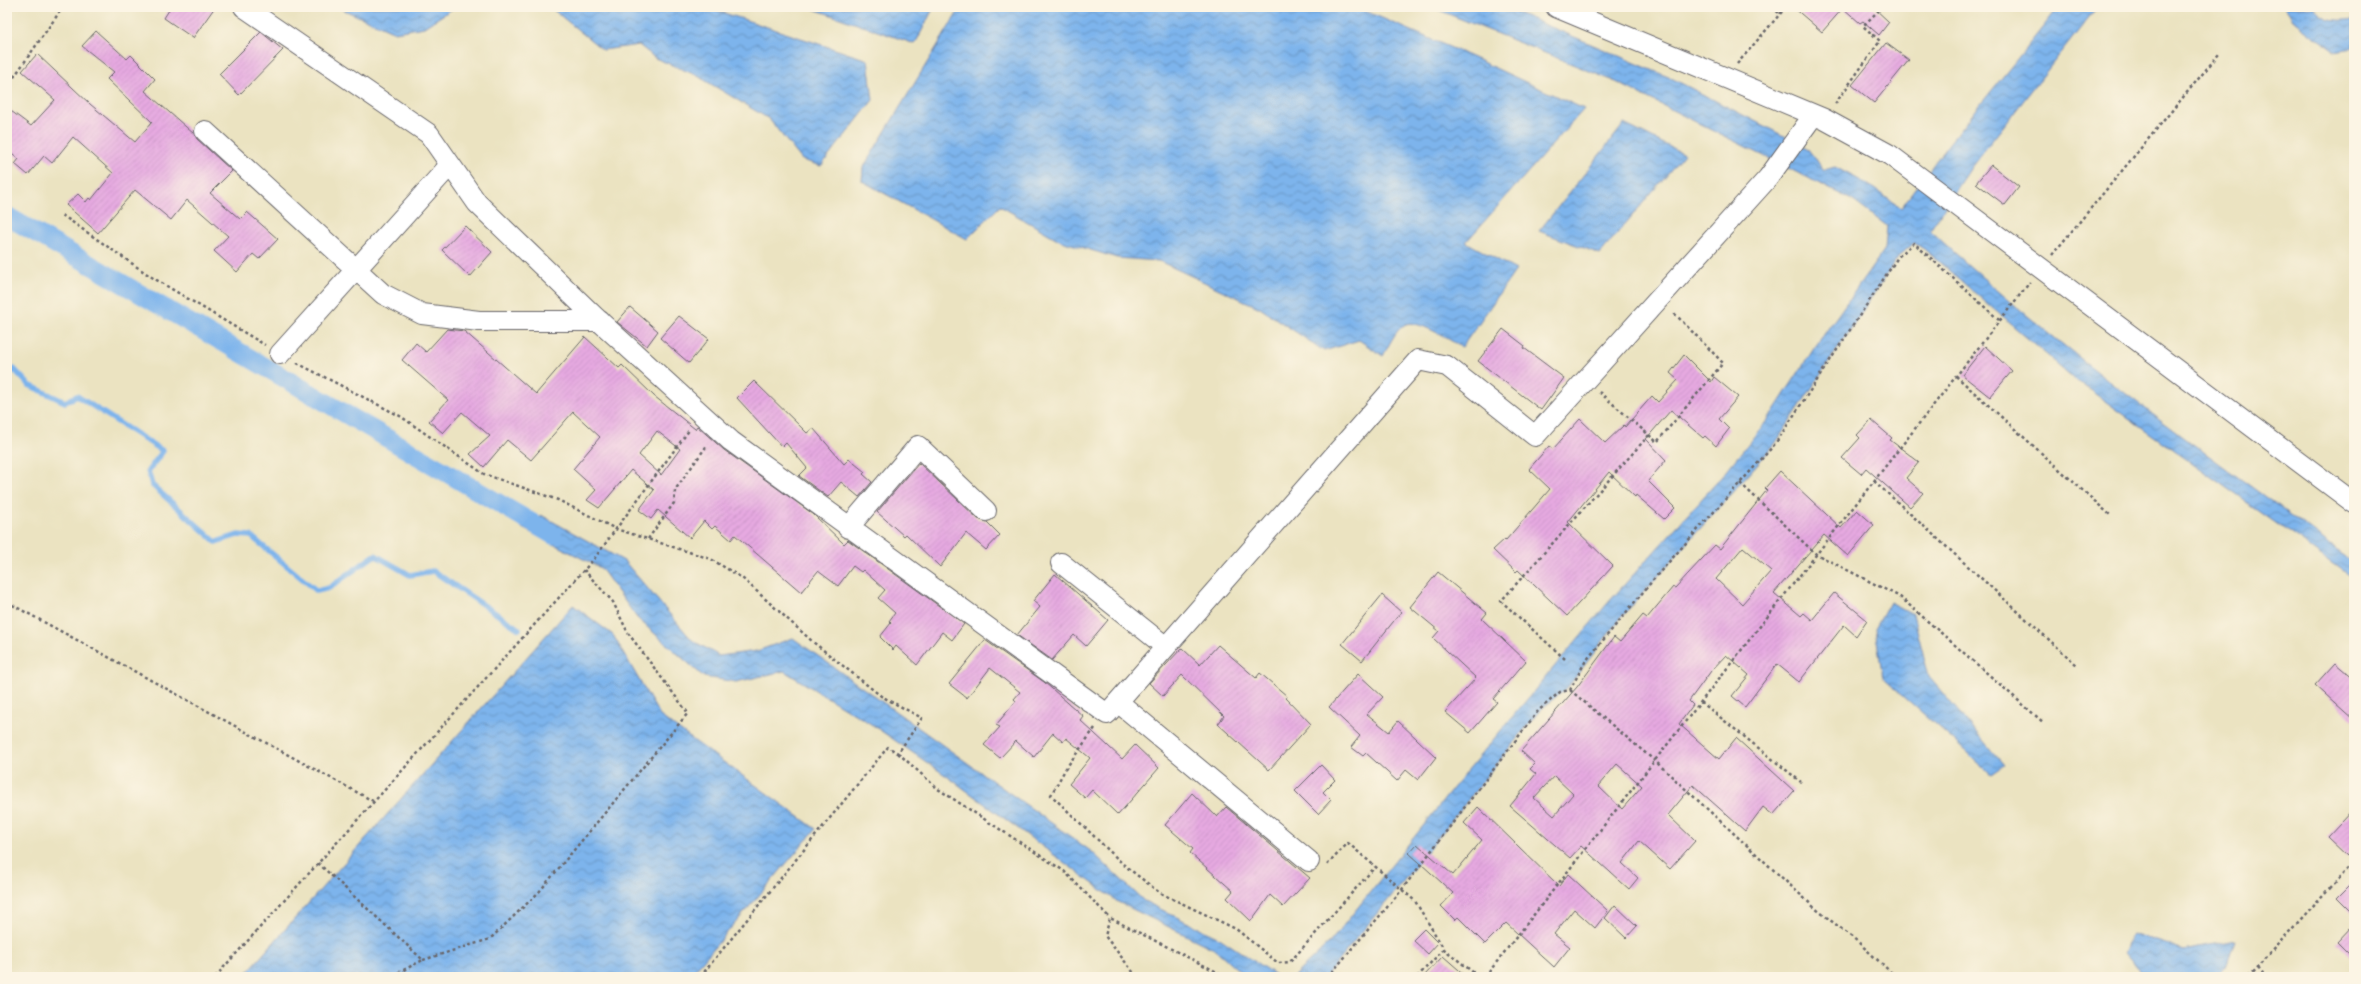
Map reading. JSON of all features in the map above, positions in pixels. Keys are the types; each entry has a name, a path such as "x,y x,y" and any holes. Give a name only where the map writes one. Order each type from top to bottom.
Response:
{"street":[{"path":"244,7 428,134 477,203 600,321 731,441 848,528 1112,708 1309,861"},
{"path":"1556,7 1819,117 1890,155 2354,503"},
{"path":"1112,708 1418,360 1447,366 1535,436 1768,178 1819,117"},
{"path":"206,131 383,294 422,314 479,321 600,321"},
{"path":"280,354 450,165"},
{"path":"848,528 918,446 986,511"},
{"path":"1061,563 1166,647"}],"path":[{"path":"7,86 63,7"},
{"path":"1772,7 1780,14"},
{"path":"1725,78 1786,7"},
{"path":"1819,117 1880,41 1864,26 1882,7"},
{"path":"1485,977 1702,702 2041,267 2220,54"},
{"path":"62,215 150,276 280,354 400,416 484,474 558,500 616,529 711,559 742,578 813,642 881,696 922,718 898,753"},
{"path":"1570,690 1585,662 1775,444 1898,257 1914,243 1999,320"},
{"path":"1586,380 1657,442 1723,363 1660,298"},
{"path":"1956,376 2110,515"},
{"path":"215,977 584,570 701,413"},
{"path":"648,539 674,502 675,490 718,429"},
{"path":"1565,659 1501,601 1649,435"},
{"path":"1874,480 2078,666"},
{"path":"1740,483 1816,554 1900,597 2044,723"},
{"path":"390,977 423,960 490,939 539,892 688,713 628,633 613,602 584,570"},
{"path":"7,602 373,802"},
{"path":"1570,690 1655,761 1816,909 1857,941 1896,977"},
{"path":"1328,977 1402,890 1538,711 1560,692 1570,690"},
{"path":"1702,702 1801,782"},
{"path":"1112,708 1066,768 1051,795 1124,865 1160,893 1236,929 1278,963 1290,962 1375,867"},
{"path":"700,977 888,747 898,753 938,789 1064,871 1110,918 1227,977"},
{"path":"1309,861 1321,872 1348,843 1415,901 1444,949 1478,977"},
{"path":"2248,977 2354,861"},
{"path":"318,863 423,960"},
{"path":"1110,918 1105,936 1137,977"},
{"path":"1418,977 1444,949"},
{"path":"2257,967 2265,977"}],"water":[{"path":"337,7 455,7 424,27 395,32"},
{"path":"546,7 706,7 868,60 873,100 821,166 802,160 769,119 696,75 655,58 639,45 603,50 551,8"},
{"path":"808,7 934,7 915,44"},
{"path":"961,7 1356,7 1454,49 1584,109 1466,242 1516,270 1462,347 1433,331 1416,324 1409,323 1404,325 1398,331 1383,356 1359,340 1324,351 1260,308 1159,261 1117,258 1061,241 1000,206 967,239 862,181 863,168"},
{"path":"1431,7 1504,7 1673,79 1807,148 1824,170 1835,167 1867,184 1901,208 1947,146 2059,7 2097,7 1972,166 1930,230 2031,319 2083,361 2354,562 2354,579 2077,381 1924,249 1914,243 1898,257 1775,444 1619,620 1568,687 1540,710 1325,977 1293,977 1331,941 1467,771 1607,604 1717,482 1769,418 1815,347 1885,249 1887,226 1852,200 1614,81"},
{"path":"2285,7 2314,7 2318,12 2327,18 2337,20 2354,19 2354,48 2334,51 2295,22"},
{"path":"1624,124 1684,154 1600,254 1539,231"},
{"path":"541,515 624,561 692,640 719,656 757,651 793,638 1092,852 1144,901 1221,939 1278,977 1246,977 1216,950 1118,902 948,777 871,724 784,671 736,682 704,677 637,618 601,568 522,528"},
{"path":"1890,602 1913,614 1929,677 2004,765 1991,774 1883,678 1875,629"},
{"path":"573,605 613,635 660,716 816,829 689,977 243,977"},
{"path":"2132,933 2184,950 2235,940 2226,966 2215,977 2165,977 2141,972 2124,953"}],"building":[{"path":"171,7 215,7 193,38 164,18"},
{"path":"1793,7 1875,7 1874,8 1889,22 1879,35 1863,21 1860,23 1843,8 1822,32"},
{"path":"96,31 127,59 131,55 155,79 145,91 194,134 197,139 232,171 210,193 240,219 247,212 278,239 259,259 253,254 237,272 214,251 228,236 187,200 171,220 135,190 98,233 66,205 78,194 86,202 89,198 91,200 113,173 73,137 52,163 44,156 28,175 15,164 19,159 7,149 7,108 31,126 55,100 22,71 37,54 90,104 135,142 152,122 107,79 114,72 82,46"},
{"path":"261,32 283,50 239,95 219,74"},
{"path":"1886,43 1909,60 1874,103 1852,85"},
{"path":"1991,165 2019,187 2005,205 1976,183"},
{"path":"465,226 492,252 470,277 442,250"},
{"path":"630,307 658,331 647,346 617,322"},
{"path":"679,316 709,339 689,363 660,338"},
{"path":"447,329 464,331 536,394 585,337 619,368 622,365 654,396 695,429 697,426 724,450 813,514 844,544 848,540 964,624 952,640 942,632 917,665 896,646 893,650 880,637 891,623 889,621 895,613 878,598 885,590 863,570 861,572 853,566 838,586 818,571 801,592 735,535 731,540 715,526 712,529 704,521 690,538 658,510 651,519 639,510 654,490 631,470 599,508 587,500 596,490 573,469 600,437 573,412 531,460 507,440 484,467 470,454 490,436 462,412 443,433 429,421 448,400 402,360 416,343 426,352","holes":["657,431 680,449 661,475 639,455"]},
{"path":"1503,329 1525,346 1524,348 1564,378 1541,410 1478,361"},
{"path":"1985,346 2012,371 1990,397 1962,375"},
{"path":"1684,355 1711,382 1714,377 1738,397 1719,419 1729,429 1716,446 1705,436 1703,438 1671,410 1646,439 1666,460 1648,481 1675,508 1664,519 1636,495 1635,497 1609,472 1568,522 1613,566 1567,616 1518,570 1516,572 1493,550 1505,539 1506,540 1550,489 1529,469 1549,446 1553,449 1580,419 1605,443 1624,425 1625,427 1652,396 1658,402 1678,380 1670,373"},
{"path":"754,381 807,433 813,428 844,464 849,459 865,472 863,474 872,482 859,497 841,482 828,497 799,476 807,468 786,443 782,447 737,398"},
{"path":"1871,420 1892,438 1890,440 1919,462 1906,478 1923,493 1910,507 1866,468 1861,474 1842,458 1860,438 1857,435"},
{"path":"919,463 978,519 987,522 1000,535 986,550 966,533 940,567 906,534 904,536 877,512"},
{"path":"1780,471 1841,528 1857,510 1874,525 1848,556 1824,535 1774,593 1801,616 1804,613 1812,620 1834,593 1867,620 1856,636 1844,625 1799,682 1777,664 1745,707 1732,696 1749,675 1726,655 1711,671 1689,701 1693,705 1679,724 1719,759 1736,738 1794,791 1773,815 1763,807 1745,831 1693,785 1668,815 1695,841 1670,869 1639,841 1622,863 1638,878 1629,889 1581,846 1570,858 1510,806 1536,774 1530,769 1535,764 1521,751 1577,687 1614,637 1620,642 1643,615 1647,618 1673,587 1675,588 1715,545 1720,549 1767,490 1765,488","holes":["1743,547 1771,571 1742,604 1716,579","1617,764 1642,786 1622,809 1598,786","1554,776 1573,794 1554,816 1534,798"]},
{"path":"1438,572 1487,613 1482,619 1526,661 1493,699 1497,702 1470,733 1445,712 1476,678 1433,638 1439,631 1410,607"},
{"path":"1055,574 1108,620 1086,646 1074,635 1052,660 1017,635 1040,607 1033,601"},
{"path":"1382,595 1401,612 1362,661 1342,644"},
{"path":"985,640 1044,682 1083,716 1080,720 1122,759 1135,745 1159,768 1118,815 1092,790 1085,798 1069,784 1090,758 1066,738 1063,742 1053,733 1034,757 1016,741 1000,758 984,745 1000,727 996,725 1016,701 1014,699 1020,692 990,668 967,698 949,684"},
{"path":"1218,645 1256,678 1260,673 1287,696 1286,698 1311,724 1269,770 1218,724 1224,716 1182,675 1163,696 1149,683 1182,648 1200,665"},
{"path":"2335,663 2354,679 2354,720 2315,685"},
{"path":"1358,674 1383,697 1367,714 1389,732 1398,721 1436,757 1418,780 1406,770 1397,781 1366,753 1363,756 1351,747 1360,736 1329,707"},
{"path":"1321,765 1335,780 1323,792 1331,800 1318,814 1295,791"},
{"path":"1192,793 1217,817 1226,807 1310,878 1283,907 1270,895 1251,921 1227,898 1233,891 1190,853 1193,849 1165,825"},
{"path":"1478,807 1559,886 1568,874 1608,911 1595,928 1574,909 1554,934 1570,947 1554,967 1506,923 1485,944 1458,917 1455,920 1441,906 1453,893 1409,853 1417,844 1453,875 1482,840 1464,823"},
{"path":"2354,808 2354,848 2347,856 2327,837"},
{"path":"2354,881 2354,915 2337,898"},
{"path":"1615,905 1637,926 1626,938 1605,918"},
{"path":"2354,924 2354,959 2337,942"},
{"path":"1424,929 1438,943 1428,954 1413,940"},
{"path":"1443,956 1467,977 1423,977"}],"waterway":[{"path":"7,216 553,535"},
{"path":"7,377 14,369 29,385 65,402 77,396 163,451 148,471 152,485 216,542 238,535 251,536 317,591 329,588 375,555 410,575 433,571 519,629"}]}
